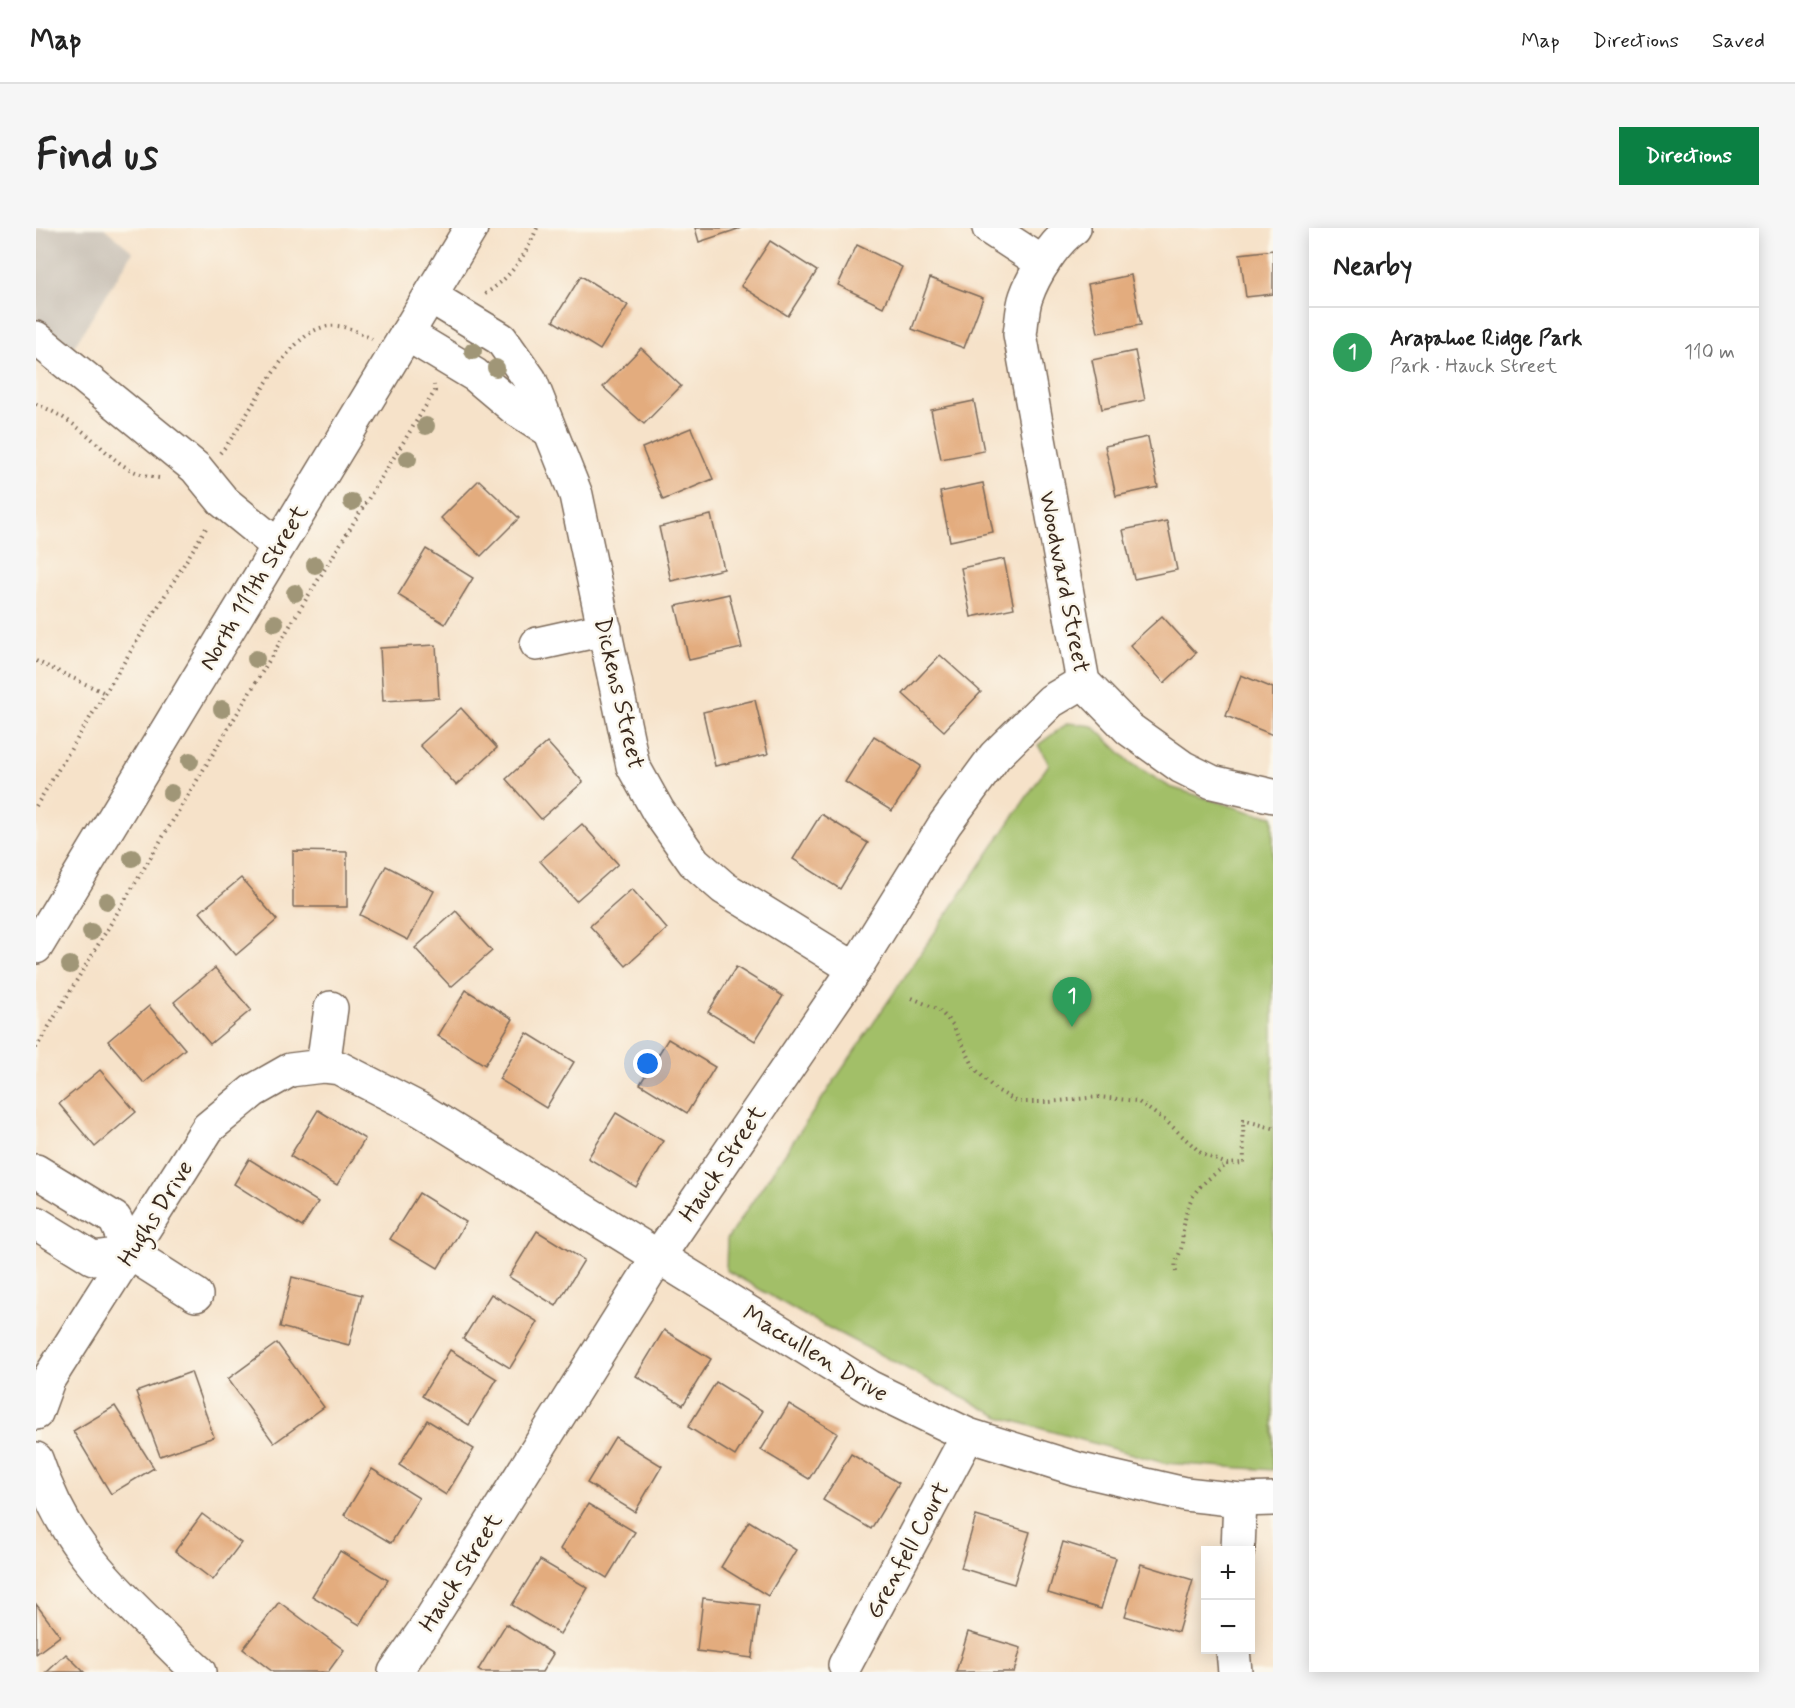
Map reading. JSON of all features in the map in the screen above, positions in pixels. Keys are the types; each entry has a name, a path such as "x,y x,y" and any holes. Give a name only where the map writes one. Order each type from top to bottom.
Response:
{"street":[{"name":"North 111th Street","path":"36,947 471,228"},
{"path":"989,228 1043,263"},
{"name":"Woodward Street","path":"1074,228 1064,235 1043,263 1026,297 1020,334 1083,682 1129,729 1182,767 1212,782 1273,796"},
{"name":"Dickens Street","path":"430,296 501,339 530,380 576,495 633,766 658,811 694,862 724,888 855,969"},
{"path":"407,334 475,375 513,407 549,430"},
{"path":"36,338 196,468 223,501 278,546"},
{"path":"537,644 605,629"},
{"name":"Hauck Street","path":"395,1672 423,1632 658,1257 855,969 945,824 995,756 1051,701 1083,682"},
{"path":"323,1066 331,1008"},
{"name":"Hughs Drive","path":"36,1413 48,1380 208,1128 253,1090 290,1070 323,1066 339,1068 401,1099"},
{"name":"Maccullen Drive","path":"401,1099 869,1387 968,1435 1077,1469 1185,1494 1240,1500 1273,1498"},
{"path":"36,1171 115,1220 130,1253 196,1295"},
{"path":"36,1223 93,1258 130,1253"},
{"name":"Grenfell Court","path":"845,1665 968,1435"},
{"path":"36,1459 47,1492 69,1534 108,1584 199,1672"},
{"path":"1238,1546 1240,1500"},
{"path":"1233,1654 1235,1672"}],"path":[{"path":"482,296 504,281 514,269 529,248 537,228"},
{"path":"36,404 80,430 121,466 145,476 170,479 213,460 230,442 267,382 295,344 316,329 336,326 356,331 376,341"},
{"path":"36,1048 291,624 435,391 434,383"},
{"path":"36,806 223,501"},
{"path":"36,661 105,693"},
{"path":"912,998 939,1010 953,1025 975,1068 995,1089 1018,1102 1048,1102 1098,1097 1137,1101 1166,1121 1202,1154 1227,1164 1244,1163 1243,1120 1273,1128"},
{"path":"1176,1272 1174,1262 1181,1250 1187,1205 1201,1185 1227,1164"}],"shaded area":[{"path":"36,228 104,228 133,252 56,375 36,358"}],"green space":[{"path":"1068,723 1093,726 1131,763 1170,787 1254,813 1273,816 1273,1470 1164,1463 1000,1417 804,1315 726,1270 727,1239 1049,764 1038,745"}],"building":[{"path":"695,228 741,228 699,242"},
{"path":"770,241 817,271 788,316 741,286"},
{"path":"857,245 902,267 883,307 838,285"},
{"path":"1273,250 1273,294 1246,297 1240,254"},
{"path":"1131,275 1141,325 1098,333 1088,284"},
{"path":"581,276 628,305 600,350 553,321"},
{"path":"930,278 983,298 964,348 912,329"},
{"path":"641,348 681,386 644,424 603,387"},
{"path":"1135,351 1145,400 1102,409 1092,360"},
{"path":"974,401 984,451 941,459 931,410"},
{"path":"691,428 713,479 663,500 642,448"},
{"path":"1148,437 1158,487 1116,496 1105,446"},
{"path":"479,480 519,518 481,556 441,518"},
{"path":"983,483 993,532 950,541 940,492"},
{"path":"711,515 724,569 671,581 659,527"},
{"path":"1167,521 1177,570 1134,579 1123,530"},
{"path":"426,549 473,578 445,624 398,595"},
{"path":"1004,559 1014,608 971,617 961,568"},
{"path":"729,594 742,648 689,660 676,606"},
{"path":"1162,616 1196,653 1164,683 1130,645"},
{"path":"436,645 439,698 383,701 380,648"},
{"path":"940,655 981,692 944,731 903,694"},
{"path":"1241,675 1273,688 1273,735 1226,716"},
{"path":"755,700 768,754 715,766 703,712"},
{"path":"461,708 497,748 456,785 420,745"},
{"path":"874,736 921,766 892,811 845,782"},
{"path":"547,742 583,782 541,819 506,779"},
{"path":"821,814 868,843 840,889 793,859"},
{"path":"582,824 618,864 576,901 540,861"},
{"path":"293,851 347,852 347,907 293,907"},
{"path":"386,866 434,891 408,940 360,915"},
{"path":"241,878 277,920 236,955 200,912"},
{"path":"632,889 667,929 626,966 590,926"},
{"path":"456,911 492,951 451,987 415,948"},
{"path":"736,967 783,996 755,1041 708,1012"},
{"path":"215,968 251,1010 210,1044 174,1002"},
{"path":"466,990 513,1019 485,1065 438,1036"},
{"path":"149,1006 185,1049 144,1083 108,1041"},
{"path":"527,1033 574,1062 546,1108 499,1079"},
{"path":"668,1039 715,1067 687,1113 640,1084"},
{"path":"100,1070 136,1112 95,1147 59,1104"},
{"path":"318,1110 365,1139 337,1185 290,1156"},
{"path":"616,1113 663,1141 636,1187 588,1158"},
{"path":"249,1159 318,1202 302,1227 234,1184"},
{"path":"419,1193 466,1222 438,1268 390,1239"},
{"path":"537,1231 584,1260 556,1306 509,1277"},
{"path":"292,1277 362,1295 349,1345 280,1327"},
{"path":"491,1294 538,1322 510,1368 463,1339"},
{"path":"664,1330 711,1359 683,1405 636,1376"},
{"path":"277,1343 324,1407 274,1443 228,1379"},
{"path":"450,1350 497,1379 469,1425 422,1396"},
{"path":"191,1372 214,1437 160,1456 136,1392"},
{"path":"716,1382 763,1411 735,1456 688,1427"},
{"path":"789,1404 837,1433 809,1479 761,1450"},
{"path":"115,1406 154,1468 111,1494 73,1431"},
{"path":"427,1420 474,1449 446,1495 399,1465"},
{"path":"615,1437 662,1466 635,1512 587,1483"},
{"path":"851,1454 899,1483 871,1529 823,1500"},
{"path":"372,1469 419,1498 391,1543 344,1515"},
{"path":"588,1504 635,1532 607,1578 560,1549"},
{"path":"202,1514 241,1543 213,1580 175,1551"},
{"path":"976,1516 1030,1532 1014,1584 961,1568"},
{"path":"749,1521 796,1550 768,1596 721,1567"},
{"path":"1063,1542 1116,1558 1101,1609 1048,1593"},
{"path":"340,1551 388,1580 360,1625 312,1596"},
{"path":"540,1560 588,1588 560,1634 512,1605"},
{"path":"1141,1564 1193,1580 1178,1632 1125,1616"},
{"path":"703,1598 759,1605 752,1658 697,1651"},
{"path":"279,1602 344,1650 328,1672 273,1672 243,1649"},
{"path":"36,1604 60,1636 36,1654"},
{"path":"506,1624 553,1654 542,1672 481,1672 478,1670"},
{"path":"968,1632 1021,1648 1014,1672 956,1672"},
{"path":"66,1654 84,1672 47,1672"}],"place":[{"name":"Arapahoe Ridge Park","path":"1072,1027"}]}
